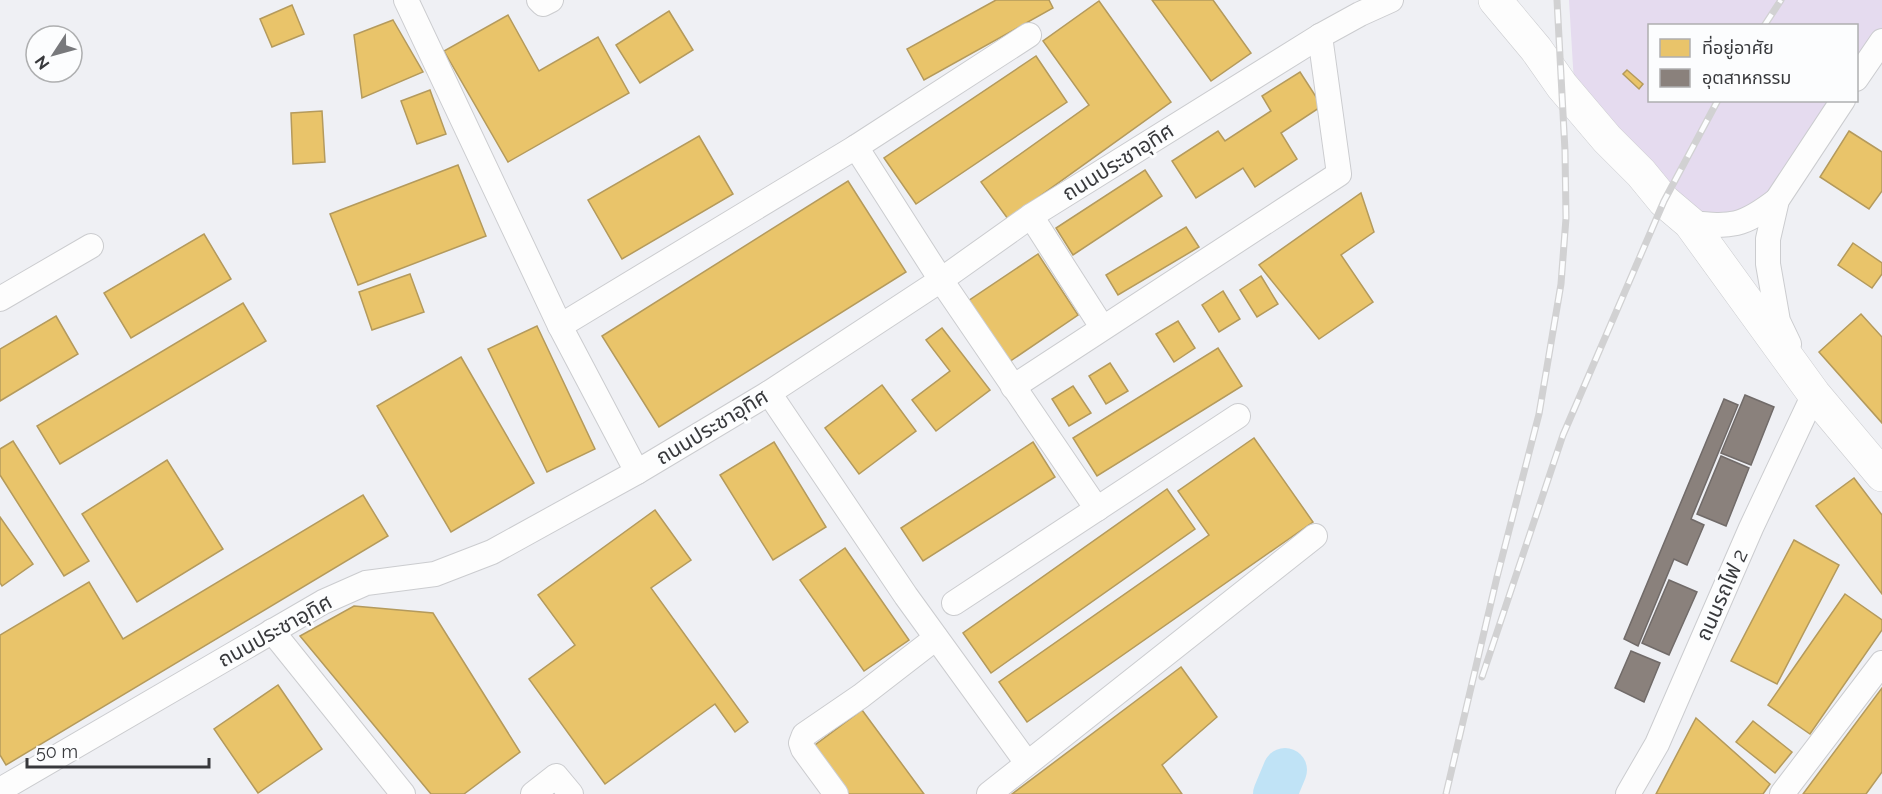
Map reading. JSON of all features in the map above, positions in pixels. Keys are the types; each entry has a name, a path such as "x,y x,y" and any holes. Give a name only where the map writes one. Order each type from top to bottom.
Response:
{"street":[{"path":"539,0 543,4 552,0"},
{"name":"ถนนประชาอุทิศ","path":"0,790 323,602 366,584 435,574 492,552 637,472 770,393 941,280 1031,216 1320,36 1362,7 1391,0"},
{"path":"1495,0 1536,49 1562,86 1607,138 1664,201 1690,223 1814,394 1882,475"},
{"path":"408,1 560,326 637,472"},
{"path":"560,326 856,147 1029,35"},
{"path":"1013,387 1339,174 1320,36"},
{"path":"1858,78 1882,41"},
{"path":"1814,394 1785,337 1775,309 1768,264 1768,239 1777,200 1841,102"},
{"path":"856,147 941,280 1097,509"},
{"path":"1690,223 1724,226 1737,223 1757,215 1777,200"},
{"path":"1031,216 1102,327"},
{"path":"0,299 91,246"},
{"path":"770,393 906,596 1027,763"},
{"name":"ถนนรถไฟ 2","path":"1628,794 1657,744 1751,528 1814,394"},
{"path":"954,603 1238,417"},
{"path":"989,794 1315,536"},
{"path":"272,631 403,794"},
{"path":"836,794 803,749 801,743 804,735 861,696 936,638"},
{"path":"1782,794 1882,663"},
{"path":"533,794 556,776 571,794"}],"shaded area":[{"path":"1569,0 1882,0 1882,41 1858,77 1858,24 1648,24 1648,102 1842,102 1757,215 1690,223 1575,100"}],"building: ที่อยู่อาศัย":[{"path":"996,0 1049,0 1053,8 924,80 907,49"},
{"path":"1152,0 1213,0 1251,53 1211,81"},
{"path":"1099,1 1171,102 1008,219 981,182 1089,105 1043,41"},
{"path":"292,5 304,34 272,47 260,19"},
{"path":"669,11 693,50 640,83 616,45"},
{"path":"508,15 539,71 598,37 629,93 508,162 444,51"},
{"path":"393,20 423,72 362,98 354,35"},
{"path":"1036,56 1067,102 916,204 884,158"},
{"path":"1627,70 1643,84 1639,89 1623,74"},
{"path":"1300,72 1322,106 1281,133 1297,159 1255,187 1243,168 1196,198 1172,161 1218,131 1225,141 1271,111 1262,96"},
{"path":"430,90 446,134 417,144 401,101"},
{"path":"322,111 325,162 293,164 291,113"},
{"path":"1849,131 1882,152 1882,191 1869,209 1820,177"},
{"path":"699,136 733,194 622,259 588,200"},
{"path":"458,165 486,236 358,285 330,214"},
{"path":"1145,170 1162,196 1073,255 1056,228"},
{"path":"848,181 906,272 659,427 602,336"},
{"path":"1361,193 1374,232 1341,255 1373,302 1319,339 1259,265"},
{"path":"1186,227 1199,247 1118,295 1106,275"},
{"path":"204,234 231,279 131,338 104,293"},
{"path":"1853,243 1882,263 1882,274 1872,288 1838,265"},
{"path":"1038,254 1078,315 1009,362 968,301"},
{"path":"410,274 424,312 372,330 359,292"},
{"path":"1261,276 1278,304 1257,317 1240,290"},
{"path":"1223,291 1240,319 1219,332 1202,305"},
{"path":"243,303 266,341 60,464 37,426"},
{"path":"1861,314 1882,337 1882,423 1819,352"},
{"path":"56,316 78,354 0,401 0,349"},
{"path":"1178,321 1195,348 1174,362 1156,334"},
{"path":"537,326 595,449 547,472 488,349"},
{"path":"942,328 990,390 936,431 912,400 950,371 926,340"},
{"path":"1218,348 1242,386 1097,476 1073,438"},
{"path":"461,357 534,483 451,532 377,406"},
{"path":"1110,363 1128,391 1106,404 1089,376"},
{"path":"882,385 916,431 859,474 825,428"},
{"path":"1073,386 1091,413 1069,426 1052,399"},
{"path":"1254,438 1313,522 1027,722 999,682 1209,535 1178,491"},
{"path":"13,441 89,561 64,576 0,475 0,449"},
{"path":"774,442 826,527 773,560 720,475"},
{"path":"1033,442 1055,477 923,561 901,528"},
{"path":"167,460 223,549 137,602 82,514"},
{"path":"1854,478 1882,515 1882,594 1816,506"},
{"path":"1167,489 1195,529 991,673 963,633"},
{"path":"363,495 388,536 6,765 0,755 0,635 89,582 123,639"},
{"path":"655,510 691,560 651,588 748,722 735,732 715,704 605,784 529,679 575,645 538,595"},
{"path":"0,517 33,564 2,586 0,583"},
{"path":"1794,540 1839,565 1777,684 1731,661"},
{"path":"845,548 909,640 864,671 800,580"},
{"path":"1845,594 1882,620 1882,630 1810,734 1768,705"},
{"path":"354,606 433,613 520,752 464,794 431,794 300,636"},
{"path":"1181,667 1217,717 1162,765 1182,794 1012,794"},
{"path":"278,685 322,749 258,793 214,729"},
{"path":"1882,688 1882,772 1866,794 1803,794"},
{"path":"862,710 924,794 846,794 811,748"},
{"path":"1696,718 1770,784 1763,794 1656,794"},
{"path":"1753,721 1792,752 1775,773 1736,742"}],"building: อุตสาหกรรม":[{"path":"1745,395 1774,407 1751,465 1721,453"},
{"path":"1724,399 1738,405 1691,519 1704,525 1687,565 1674,559 1638,646 1624,639"},
{"path":"1721,456 1749,468 1726,526 1697,514"},
{"path":"1669,580 1697,592 1669,655 1642,643"},
{"path":"1631,651 1660,663 1644,702 1615,688"}],"waterway":[{"path":"1275,794 1285,770"}],"railway":[{"path":"1446,794 1497,577 1539,414 1561,284 1566,218 1557,0"},
{"path":"1765,24 1781,0"},
{"path":"1482,677 1563,435 1664,201 1717,102"}]}
